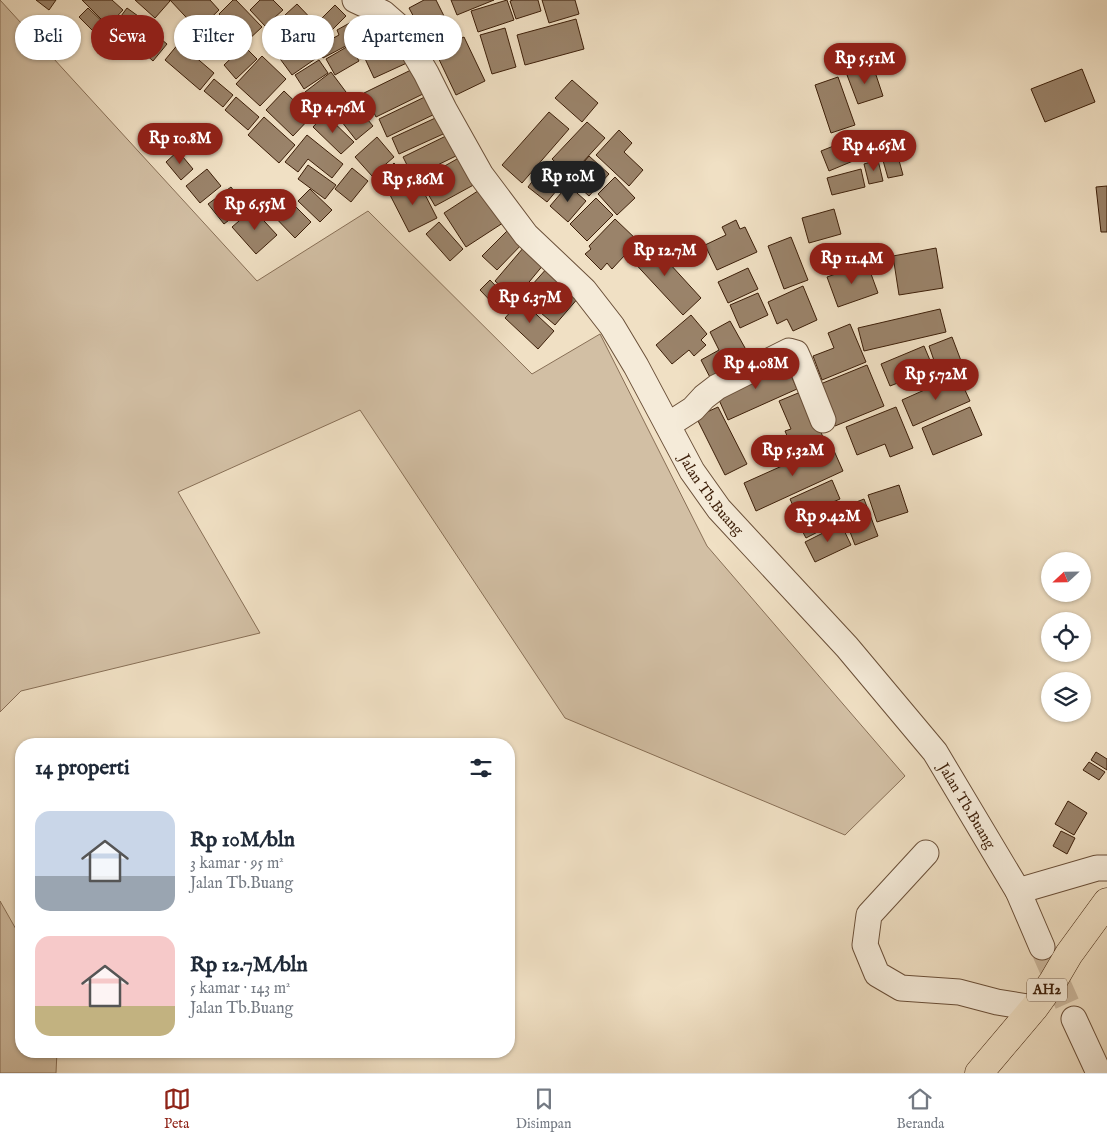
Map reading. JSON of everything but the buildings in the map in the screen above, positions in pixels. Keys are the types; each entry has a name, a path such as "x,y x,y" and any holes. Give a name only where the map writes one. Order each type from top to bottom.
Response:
{"highway":[{"name":"AH2","path":"979,1073 1034,1008 1052,983 1069,954 1107,902"}],"street":[{"name":"Jalan Tb.Buang","path":"355,0 383,13 399,28 426,72 480,175 526,236 584,290 612,326 668,425 692,472 719,509 847,647 935,752 1018,891 1042,947"},
{"path":"668,425 692,409 717,387 789,351 796,353 823,420"},
{"path":"926,853 869,916 865,944 877,974 901,988 959,992 997,1002 1034,1008"},
{"path":"1018,891 1097,868 1107,868"},
{"path":"1074,1019 1099,1073"}],"shaded area":[{"path":"0,0 15,16 15,60 55,60 257,281 368,211 532,374 600,334 707,546 905,776 845,835 565,718 360,410 178,492 260,633 21,691 0,712"},
{"path":"0,901 15,927 15,1058 57,1058 56,1073 0,1073"}],"tunnel":[{"path":"1042,947 1074,1019"}]}
